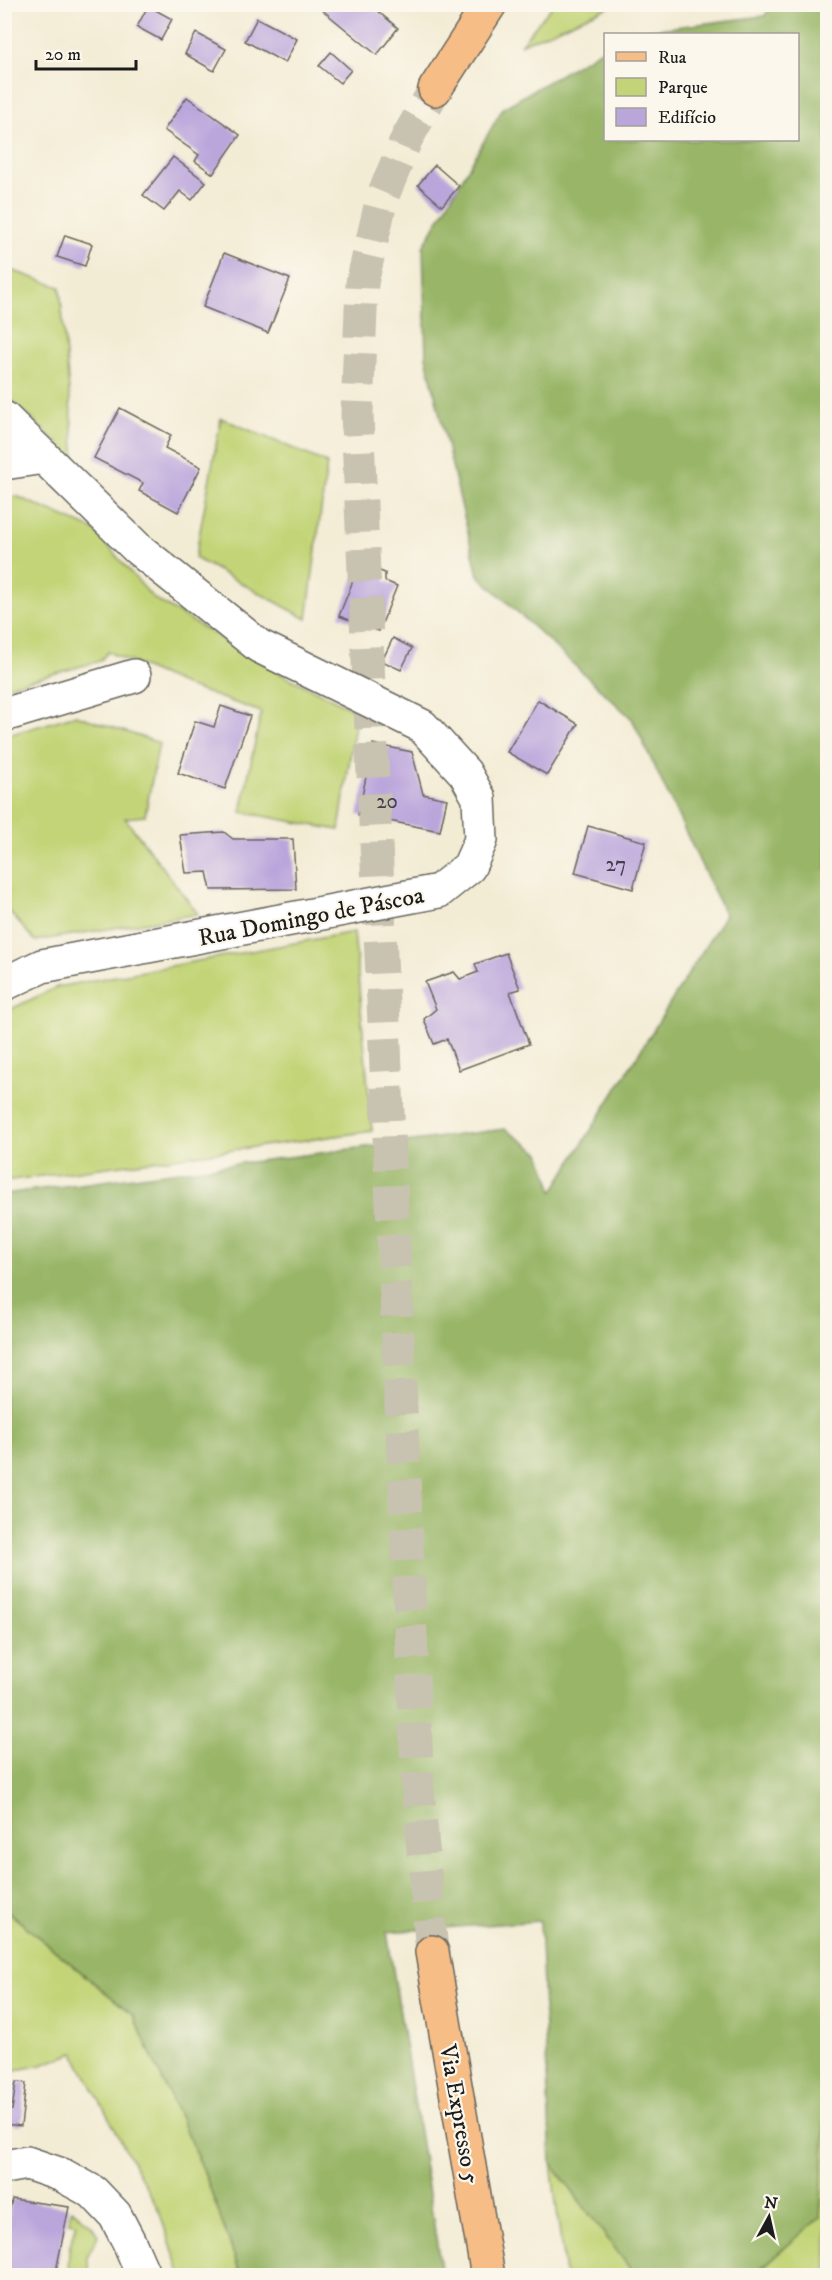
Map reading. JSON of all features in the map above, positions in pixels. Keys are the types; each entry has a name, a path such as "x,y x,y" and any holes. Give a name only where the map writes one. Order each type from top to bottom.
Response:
{"main road":[{"path":"435,89 485,9"},
{"name":"Via Expresso 5","path":"432,1952 488,2276"}],"street":[{"name":"Rua Domingo de Páscoa","path":"4,418 137,548 259,646 422,726 465,773 479,798 481,840 469,867 439,891 42,966 4,984"},
{"path":"4,463 44,457"},
{"path":"4,715 134,676"},
{"path":"4,2167 27,2163 62,2175 93,2192 115,2216 144,2276"}],"green space":[{"path":"553,4 613,5 520,45"},
{"path":"774,5 827,5 827,2074 820,2217 753,2275 635,2275 551,2163 540,1921 387,1932 442,2275 241,2275 203,2169 133,2015 5,1909 4,1194 505,1129 540,1153 553,1191 725,915 632,719 478,575 426,357 423,247 503,108 604,49 604,141 799,141 799,33 632,33 764,16"},
{"path":"5,268 60,287 75,459 5,394"},
{"path":"221,418 327,463 307,619 195,558"},
{"path":"16,496 94,530 153,598 281,674 357,711 339,830 241,812 261,712 187,686 108,652 100,661 5,687 4,499"},
{"path":"76,715 159,743 145,816 125,818 198,914 35,941 5,907 5,736"},
{"path":"354,932 372,1131 5,1181 5,1012 57,987"},
{"path":"4,1909 133,2015 203,2169 241,2275 181,2275 159,2211 74,2053 42,2065 5,2072"},
{"path":"827,2074 827,2275 753,2276 820,2217"},
{"path":"551,2163 635,2275 565,2275"},
{"path":"72,2209 92,2226 98,2235 87,2257 90,2273 84,2275 68,2275 69,2250 76,2223 69,2222"}],"building":[{"path":"315,4 369,4 398,28 377,55"},
{"path":"148,6 172,19 161,40 137,27"},
{"path":"257,18 297,39 285,63 245,41"},
{"path":"196,33 226,49 214,71 185,54"},
{"path":"331,52 351,70 340,83 319,66"},
{"path":"187,97 240,135 213,174 195,161 199,155 164,130"},
{"path":"173,157 206,182 192,200 180,191 164,211 143,195"},
{"path":"435,165 459,186 442,206 418,185"},
{"path":"65,235 92,244 85,266 57,257"},
{"path":"224,253 290,279 268,333 203,307"},
{"path":"120,408 171,435 165,448 201,467 178,512 139,491 143,483 94,458"},
{"path":"360,563 385,573 385,581 397,586 379,631 339,616"},
{"path":"393,638 412,648 401,670 382,661"},
{"path":"538,700 578,724 547,775 507,752"},
{"path":"221,706 250,716 225,789 178,773 195,721 214,727"},
{"path":"373,744 412,752 423,794 447,799 440,831 358,815"},
{"path":"588,826 646,842 633,889 575,873"},
{"path":"224,832 233,839 293,839 296,889 211,890 207,872 186,873 180,835"},
{"path":"506,953 520,989 510,992 529,1044 459,1070 447,1039 434,1044 424,1019 436,1009 425,982 454,972 460,979 478,972 475,964"},
{"path":"16,2082 26,2083 21,2126 4,2124 4,2110 12,2110"},
{"path":"12,2199 69,2207 55,2276 4,2276 4,2223 7,2223"}],"tunnel":[{"path":"432,1952 418,1791 357,414 362,283 382,198 407,138 435,89"}]}
